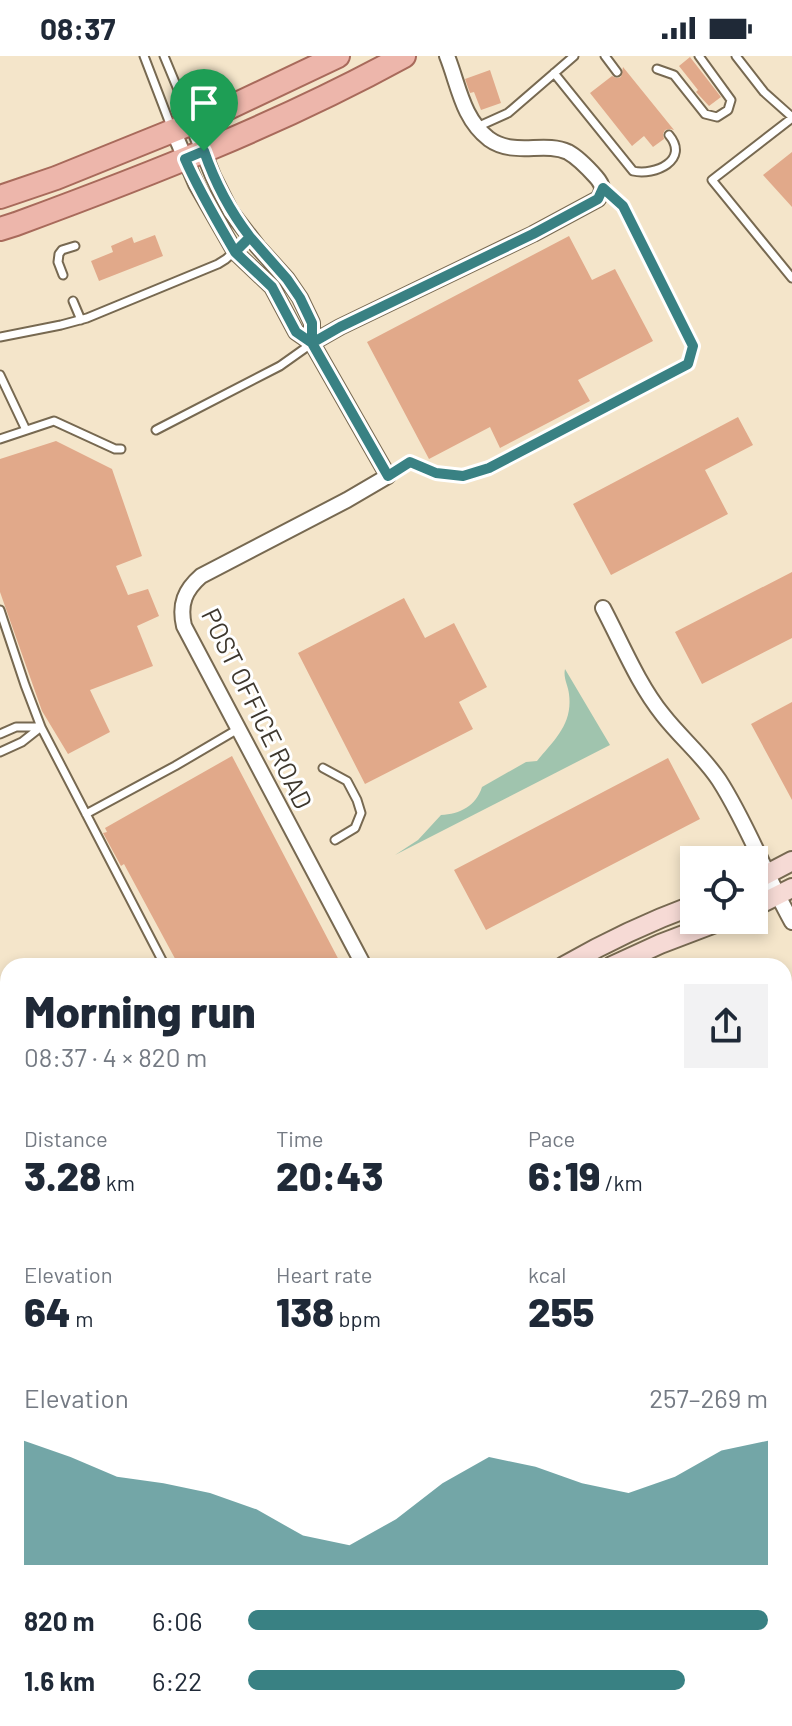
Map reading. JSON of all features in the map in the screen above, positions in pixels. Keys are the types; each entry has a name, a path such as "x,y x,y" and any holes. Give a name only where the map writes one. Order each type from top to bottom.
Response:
{"main road":[{"path":"0,197 56,178 222,111 338,56"},
{"path":"0,229 118,187 272,123 404,56"}],"street":[{"path":"312,343 598,199 603,188 600,181 570,153 559,149 518,149 490,140 469,117 447,56"},
{"path":"182,127 195,155 231,212 300,298 312,323 312,343"},
{"path":"195,155 196,184 235,252 272,287 296,332 312,343 388,476"},
{"name":"POST OFFICE ROAD","path":"360,958 184,626 182,604 191,585 201,576 388,476"},
{"path":"603,608 648,694 718,778 736,809 749,846"},
{"path":"768,874 792,861"},
{"path":"785,892 792,922"},
{"path":"578,958 640,926 680,910"},
{"path":"629,958 686,934"}],"lane":[{"path":"144,56 182,127"},
{"path":"164,56 182,127"},
{"path":"477,127 508,113 574,56"},
{"path":"605,56 617,72"},
{"path":"657,69 674,75 705,114 717,117 728,110 731,100 699,56"},
{"path":"736,56 764,92 792,117 712,180 792,278"},
{"path":"554,73 633,171 652,172 667,165 675,147 669,135"},
{"path":"388,476 410,462 436,473 463,476 489,468 688,364 693,346 623,206 603,188"},
{"path":"0,337 81,320 218,264 250,237"},
{"path":"63,275 58,262 59,254 75,246"},
{"path":"73,301 81,320"},
{"path":"156,430 280,366 312,343"},
{"path":"0,375 26,430"},
{"path":"0,439 54,421 121,449"},
{"path":"0,610 41,727 161,958"},
{"path":"0,734 16,727 41,727"},
{"path":"0,752 22,742 41,727"},
{"path":"86,814 238,729"},
{"path":"323,768 347,781 361,813 355,828 335,840"}],"green space":[{"path":"565,669 610,745 395,855 418,840 441,815 461,811 471,804 482,787 526,762 537,761 561,731 568,714"}],"building":[{"path":"690,57 721,97 709,106 679,66"},
{"path":"623,67 674,130 665,130 664,139 653,147 644,136 632,146 590,93 612,76 621,77"},
{"path":"490,70 501,103 481,110 465,79"},
{"path":"792,152 792,207 763,175"},
{"path":"155,235 163,256 99,281 91,261 113,252 111,246 132,237 134,243"},
{"path":"569,236 592,280 615,269 653,341 578,380 590,401 500,448 490,427 429,459 367,342"},
{"path":"738,417 753,445 705,470 728,514 611,575 573,504"},
{"path":"56,441 112,469 142,556 116,566 128,595 148,589 159,616 137,626 153,666 90,690 110,732 68,754 42,711 0,592 0,459"},
{"path":"792,572 792,638 702,684 675,632"},
{"path":"404,598 425,638 454,623 487,687 459,702 473,729 365,784 298,653"},
{"path":"792,702 792,800 751,724"},
{"path":"232,756 338,958 175,958 124,864 121,866 103,833 107,832 105,828"},
{"path":"668,758 700,819 486,930 454,870"}],"route":[{"path":"204,151 185,159 216,220 235,252 250,237 287,279 312,323 312,343 533,234 598,199 603,188 623,206 693,346 688,364 489,468 463,476 436,473 410,462 388,476 312,343 296,332 272,287 235,252 250,237 231,212 204,151"}]}
